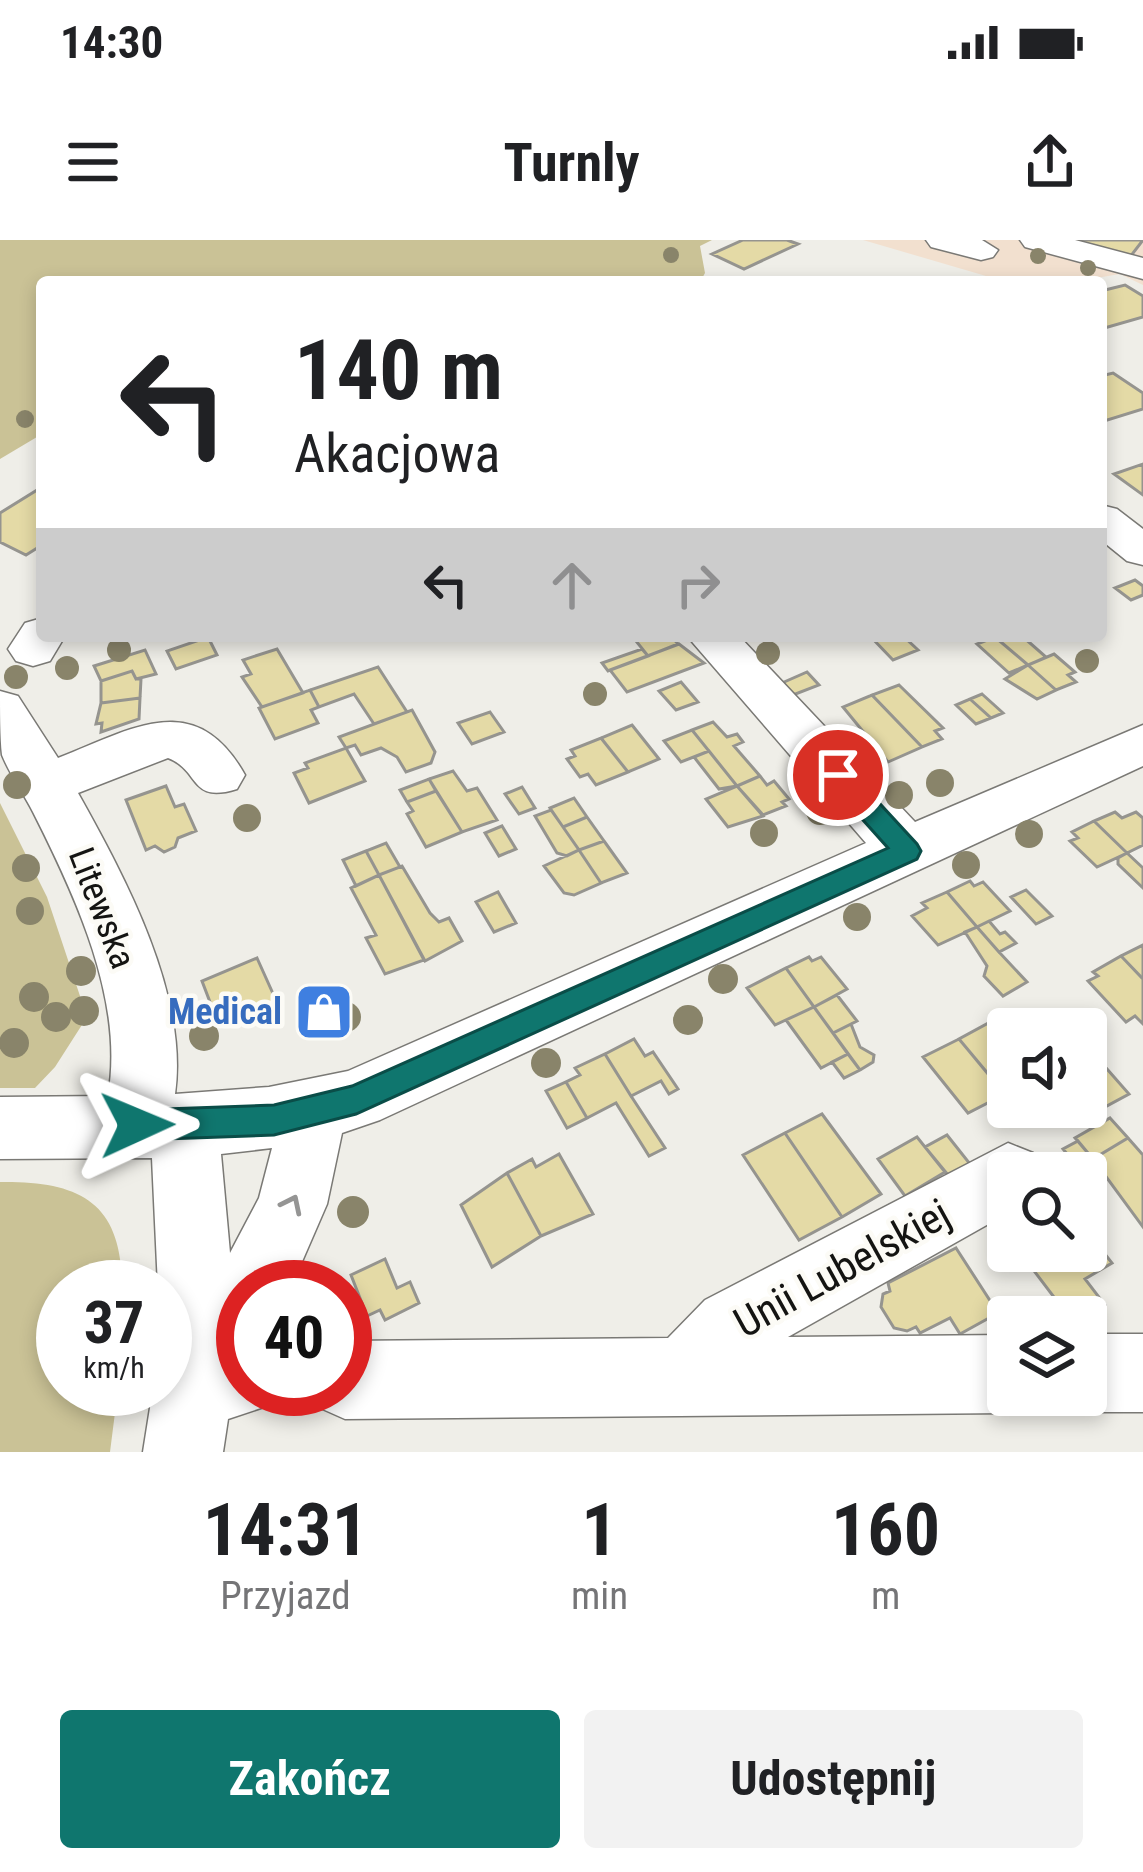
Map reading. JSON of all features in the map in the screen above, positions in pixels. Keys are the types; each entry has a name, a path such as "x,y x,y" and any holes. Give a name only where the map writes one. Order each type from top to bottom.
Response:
{"street":[{"path":"943,240 980,250"},
{"path":"1037,240 1143,269"},
{"path":"1107,523 1143,551"},
{"path":"716,642 908,851"},
{"name":"Litewska","path":"0,709 47,783 102,898 144,1033 163,1125"},
{"path":"47,783 166,738 196,747 218,775"},
{"path":"0,1128 163,1125 308,1115 429,1070 908,851 1135,759"},
{"path":"266,1260 300,1192 310,1148 308,1115"},
{"path":"163,1125 185,1152 207,1405"},
{"name":"Unii Lubelskiej","path":"695,1377 699,1357 732,1327 987,1188"},
{"path":"1107,1373 1143,1373"},
{"name":"Unii Lubelskiej","path":"372,1380 987,1374"}],"shaded area":[{"path":"0,240 712,240 700,246 703,276 36,276 36,438 0,459"},
{"path":"863,240 1143,240 1143,285 1120,274 986,276"},
{"path":"0,803 47,897 87,1017 55,1067 35,1088 0,1088"},
{"path":"0,1182 53,1186 91,1202 104,1216 120,1260 36,1260 36,1416 115,1416 110,1452 0,1452"}],"building":[{"path":"743,240 798,244 744,269 712,254"},
{"path":"1053,240 1143,240 1130,257"},
{"path":"1125,285 1143,296 1143,317 1107,327 1107,290"},
{"path":"1113,373 1143,393 1143,409 1107,420 1107,374"},
{"path":"1143,464 1143,495 1114,474"},
{"path":"36,491 36,549 26,555 0,542 0,513"},
{"path":"1135,580 1143,586 1143,595 1131,600 1115,588"},
{"path":"210,642 217,655 176,669 167,651"},
{"path":"637,642 678,644 648,656"},
{"path":"876,642 909,642 918,650 893,660"},
{"path":"1001,642 1029,642 1046,657 1028,665"},
{"path":"1001,642 1028,665 1009,673 977,644"},
{"path":"679,644 704,663 627,692 610,670"},
{"path":"277,649 303,693 262,707 242,677 251,674 243,660"},
{"path":"642,649 648,656 608,671 602,663"},
{"path":"145,650 156,674 136,679 132,671 101,681 94,666"},
{"path":"1054,654 1075,672 1068,675 1076,682 1056,690 1028,665"},
{"path":"1028,665 1056,690 1037,699 1005,679"},
{"path":"378,667 407,712 374,724 354,694 319,707 310,690"},
{"path":"132,671 141,679 140,698 101,703 101,681"},
{"path":"807,672 819,685 793,695 782,683"},
{"path":"681,682 698,702 676,710 659,691"},
{"path":"899,685 943,728 935,731 942,739 922,747 872,695"},
{"path":"310,690 319,707 311,710 318,723 275,739 259,708"},
{"path":"982,694 1003,713 991,718 970,699"},
{"path":"872,695 922,747 888,762 843,707"},
{"path":"140,698 139,719 101,732 102,723 96,724 101,703"},
{"path":"970,699 991,718 976,724 956,705"},
{"path":"412,710 435,752 431,763 406,772 397,757 381,748 361,755 355,745 346,748 339,737"},
{"path":"490,712 504,732 472,744 458,723"},
{"path":"713,722 727,737 737,734 743,742 734,746 760,776 737,786 692,730"},
{"path":"632,725 659,759 628,772 601,738"},
{"path":"692,730 709,751 681,762 664,741"},
{"path":"601,738 628,772 596,785 588,774 580,777 567,759 575,756 571,750"},
{"path":"346,748 365,781 309,803 294,773 308,768 305,763"},
{"path":"709,751 737,786 719,789 694,757"},
{"path":"453,771 467,791 477,788 497,820 462,832 429,779"},
{"path":"760,776 767,785 774,781 789,799 782,802 786,806 763,815 737,786"},
{"path":"429,779 436,791 407,802 400,790"},
{"path":"166,786 175,807 184,804 196,831 178,838 175,847 164,852 155,846 146,850 126,800"},
{"path":"737,786 763,816 728,827 706,799"},
{"path":"522,787 535,808 519,814 505,794"},
{"path":"436,791 462,832 426,847 407,814 413,811 407,802"},
{"path":"574,798 587,817 563,827 550,808"},
{"path":"551,810 579,850 567,856 557,853 535,816"},
{"path":"1115,812 1122,818 1136,812 1143,818 1143,845 1127,853 1094,821"},
{"path":"587,817 604,841 579,850 563,827"},
{"path":"1094,821 1127,853 1097,867 1070,841 1078,838 1072,832"},
{"path":"502,826 516,849 499,856 485,833"},
{"path":"604,841 627,873 601,883 579,850"},
{"path":"386,843 400,867 379,875 366,851"},
{"path":"579,850 601,883 574,895 564,893 544,866"},
{"path":"366,851 379,875 356,886 343,860"},
{"path":"1127,853 1143,868 1143,888 1118,864 1118,858"},
{"path":"402,866 430,913 439,922 449,918 462,941 425,961 379,875"},
{"path":"379,875 424,960 385,974 366,938 376,935 351,888"},
{"path":"970,881 974,886 983,882 1010,911 977,927 947,892"},
{"path":"1026,890 1052,916 1036,924 1011,897"},
{"path":"498,892 516,923 494,932 476,902"},
{"path":"947,892 977,927 938,945 912,916 927,908 922,903"},
{"path":"989,921 1016,943 999,952 977,927"},
{"path":"977,927 1027,982 1003,996 984,976 987,966 965,932"},
{"path":"1143,945 1143,979 1121,956"},
{"path":"1121,956 1143,979 1143,1024 1135,1016 1126,1022 1088,981 1098,976 1093,972"},
{"path":"809,957 812,961 821,957 847,989 814,1007 786,968"},
{"path":"257,958 279,1007 251,1020 247,1010 218,1023 202,981"},
{"path":"786,968 814,1007 775,1025 747,988"},
{"path":"837,995 857,1021 833,1033 814,1007"},
{"path":"814,1007 848,1054 821,1068 786,1020"},
{"path":"851,1024 860,1047 874,1055 873,1062 860,1070 833,1033"},
{"path":"987,1024 987,1073 959,1039"},
{"path":"634,1039 645,1056 653,1052 678,1089 669,1094 661,1081 631,1096 605,1054"},
{"path":"959,1039 987,1072 987,1103 968,1113 923,1057"},
{"path":"605,1054 665,1148 649,1156 616,1103 587,1118 566,1082 580,1075 575,1068"},
{"path":"848,1054 860,1070 844,1078 832,1062"},
{"path":"1107,1069 1129,1094 1107,1106"},
{"path":"566,1082 587,1118 567,1128 546,1091"},
{"path":"822,1114 881,1194 842,1217 785,1133"},
{"path":"1107,1120 1128,1138 1105,1152 1087,1152 1075,1138 1092,1128 1107,1128"},
{"path":"785,1133 842,1217 799,1240 743,1155"},
{"path":"947,1135 974,1169 953,1181 925,1147"},
{"path":"917,1137 945,1172 905,1196 878,1159"},
{"path":"1128,1138 1143,1155 1143,1227 1107,1178 1105,1152"},
{"path":"1078,1141 1087,1152 1066,1152 1063,1149"},
{"path":"559,1154 593,1214 541,1236 507,1173 532,1159 536,1167"},
{"path":"507,1173 541,1236 492,1267 461,1205"},
{"path":"956,1248 987,1296 987,1319 960,1334 950,1318 920,1333 916,1327 894,1328 881,1307 883,1294 890,1291 888,1283"},
{"path":"385,1259 397,1288 410,1282 419,1303 385,1320 380,1310 372,1314 372,1265"},
{"path":"1035,1272 1097,1272 1085,1279 1098,1296 1053,1296"}],"place":[{"name":"Medical","path":"324,1012"}],"route":[{"path":"137,1125 274,1120 356,1099 908,851 838,775"}]}
